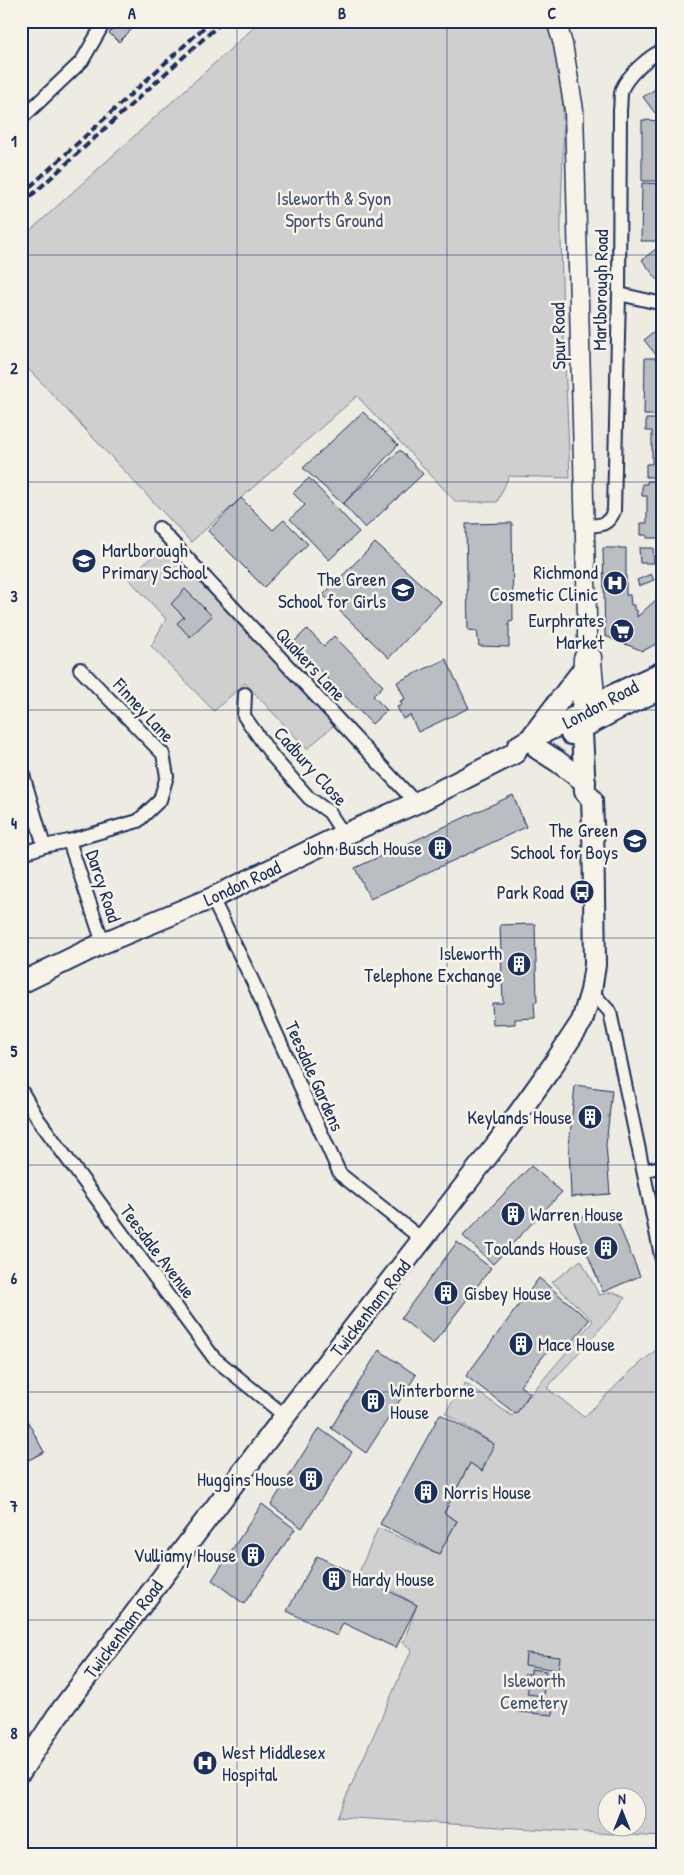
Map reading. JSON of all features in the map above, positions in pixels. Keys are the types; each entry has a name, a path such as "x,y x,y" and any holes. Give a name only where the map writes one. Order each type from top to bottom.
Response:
{"main road":[{"name":"Spur Road","path":"556,21 563,44 574,110 584,526 585,662 589,718"},
{"path":"585,662 527,747 568,768 588,791"},
{"name":"London Road","path":"21,983 103,944 212,898 416,803 589,718 663,672"},
{"name":"London Road","path":"589,718 618,709 663,688"},
{"name":"Twickenham Road","path":"21,1771 57,1716 285,1416 496,1144 551,1068 582,1021 591,991 595,965 588,791 589,718"}],"street":[{"path":"21,119 82,61 105,21"},
{"name":"Marlborough Road","path":"584,526 603,524 610,520 614,511 619,294 620,110 622,89 636,71 653,55 663,50"},
{"path":"619,294 663,304"},
{"name":"Quakers Lane","path":"159,528 416,803"},
{"name":"Finney Lane","path":"21,854 138,820 160,800 167,776 163,754 80,669"},
{"name":"Cadbury Close","path":"245,694 244,716 273,757 309,798 328,812 344,835"},
{"path":"21,768 44,846"},
{"name":"Darcy Road","path":"69,840 103,944"},
{"name":"Teesdale Gardens","path":"212,898 253,982 340,1174 423,1240"},
{"path":"591,991 610,1012 663,1265"},
{"name":"Teesdale Avenue","path":"21,1090 48,1133 214,1358 285,1416"},
{"path":"644,1171 663,1166"}],"green space":[{"name":"Isleworth & Syon Sports Ground","path":"261,21 546,21 560,72 562,99 563,326 570,478 509,476 497,502 456,502 357,396 191,542 21,361 21,239"},
{"path":"167,545 334,725 307,749 245,683 214,711 151,646 166,619 127,577"},
{"name":"Isleworth Cemetery","path":"581,1260 599,1295 613,1292 625,1298 615,1312 547,1388 584,1417 629,1373 663,1344 663,1837 646,1836 646,1788 596,1788 596,1833 337,1817 412,1649 403,1643 417,1605 359,1572 378,1528 439,1554 457,1521 444,1513 470,1463 482,1471 494,1444 445,1413 465,1383 512,1416 593,1321 552,1282"}],"building":[{"path":"121,21 140,21 119,42 109,33"},
{"path":"663,84 663,108 655,113 643,97"},
{"path":"642,120 663,121 663,181 642,181"},
{"path":"642,183 663,184 663,241 641,241"},
{"path":"658,247 663,254 663,282 660,283 642,260"},
{"path":"663,326 663,352 657,356 644,340"},
{"path":"645,358 663,358 663,415 644,415"},
{"path":"363,412 398,445 343,504 303,468"},
{"path":"646,419 663,419 663,477 646,477 646,464 652,464 652,431 646,431"},
{"path":"400,450 423,474 365,528 343,504"},
{"path":"309,478 359,532 329,560 290,519 305,505 293,493"},
{"path":"647,481 663,481 662,538 647,538 647,535 641,535 641,523 647,523 647,496 642,496 642,484 647,484"},
{"path":"241,498 273,530 284,520 308,544 264,587 208,531"},
{"path":"512,523 513,621 509,622 509,647 479,646 477,631 468,630 466,524"},
{"path":"375,543 441,602 389,658 323,595"},
{"path":"603,548 626,548 626,595 630,595 631,605 634,605 634,610 637,610 637,617 658,598 663,610 663,640 643,651 605,636"},
{"path":"639,548 653,548 654,563 640,563"},
{"path":"651,574 654,580 639,586 637,580"},
{"path":"185,589 212,616 190,637 177,623 184,617 171,604"},
{"path":"307,629 324,646 334,636 383,686 373,696 387,710 372,724 293,643"},
{"path":"446,659 469,708 418,732 410,715 403,719 397,707 402,705 400,701 405,699 397,682"},
{"name":"John Busch House","path":"513,795 526,827 370,899 355,868"},
{"name":"Isleworth Telephone Exchange","path":"535,924 537,1002 534,1002 535,1018 515,1019 515,1024 493,1025 492,1003 503,1003 500,925"},
{"name":"Keylands House","path":"575,1085 612,1090 606,1145 610,1194 571,1197 569,1145"},
{"name":"Warren House","path":"531,1166 562,1192 493,1264 463,1236"},
{"name":"Toolands House","path":"612,1209 640,1276 603,1292 573,1219"},
{"name":"Gisbey House","path":"457,1242 491,1268 433,1344 401,1318"},
{"name":"Mace House","path":"539,1278 589,1320 568,1348 556,1340 520,1386 530,1393 516,1414 466,1376"},
{"name":"Winterborne House","path":"379,1350 416,1375 366,1453 331,1428"},
{"path":"21,1409 44,1452 21,1464"},
{"name":"Norris House","path":"440,1414 494,1444 482,1471 470,1463 444,1513 457,1521 439,1554 380,1524"},
{"name":"Huggins House","path":"319,1428 352,1452 302,1528 271,1505"},
{"name":"Vulliamy House","path":"262,1504 295,1529 244,1604 212,1580"},
{"name":"Hardy House","path":"317,1556 417,1605 396,1648 343,1623 337,1636 287,1611"},
{"path":"526,1653 560,1657 558,1670 525,1665"},
{"path":"531,1669 546,1671 543,1696 527,1694 529,1683 524,1682 524,1674 531,1674"},
{"path":"521,1701 554,1705 553,1715 519,1712"}],"railway":[{"path":"21,195 211,21"},
{"path":"21,205 223,21"}],"place":[{"name":"Marlborough Primary School","path":"84,561"},
{"name":"Richmond Cosmetic Clinic","path":"615,583"},
{"name":"The Green School for Girls","path":"403,590"},
{"name":"Eurphrates Market","path":"622,631"},
{"name":"The Green School for Boys","path":"635,841"},
{"name":"John Busch House","path":"440,848"},
{"name":"Park Road","path":"582,892"},
{"name":"Isleworth Telephone Exchange","path":"519,964"},
{"name":"Keylands House","path":"590,1117"},
{"name":"Warren House","path":"513,1214"},
{"name":"Toolands House","path":"606,1248"},
{"name":"Gisbey House","path":"446,1293"},
{"name":"Mace House","path":"521,1344"},
{"name":"Winterborne House","path":"373,1401"},
{"name":"Huggins House","path":"311,1479"},
{"name":"Norris House","path":"426,1492"},
{"name":"Vulliamy House","path":"253,1555"},
{"name":"Hardy House","path":"334,1579"},
{"name":"West Middlesex Hospital","path":"205,1763"}]}
